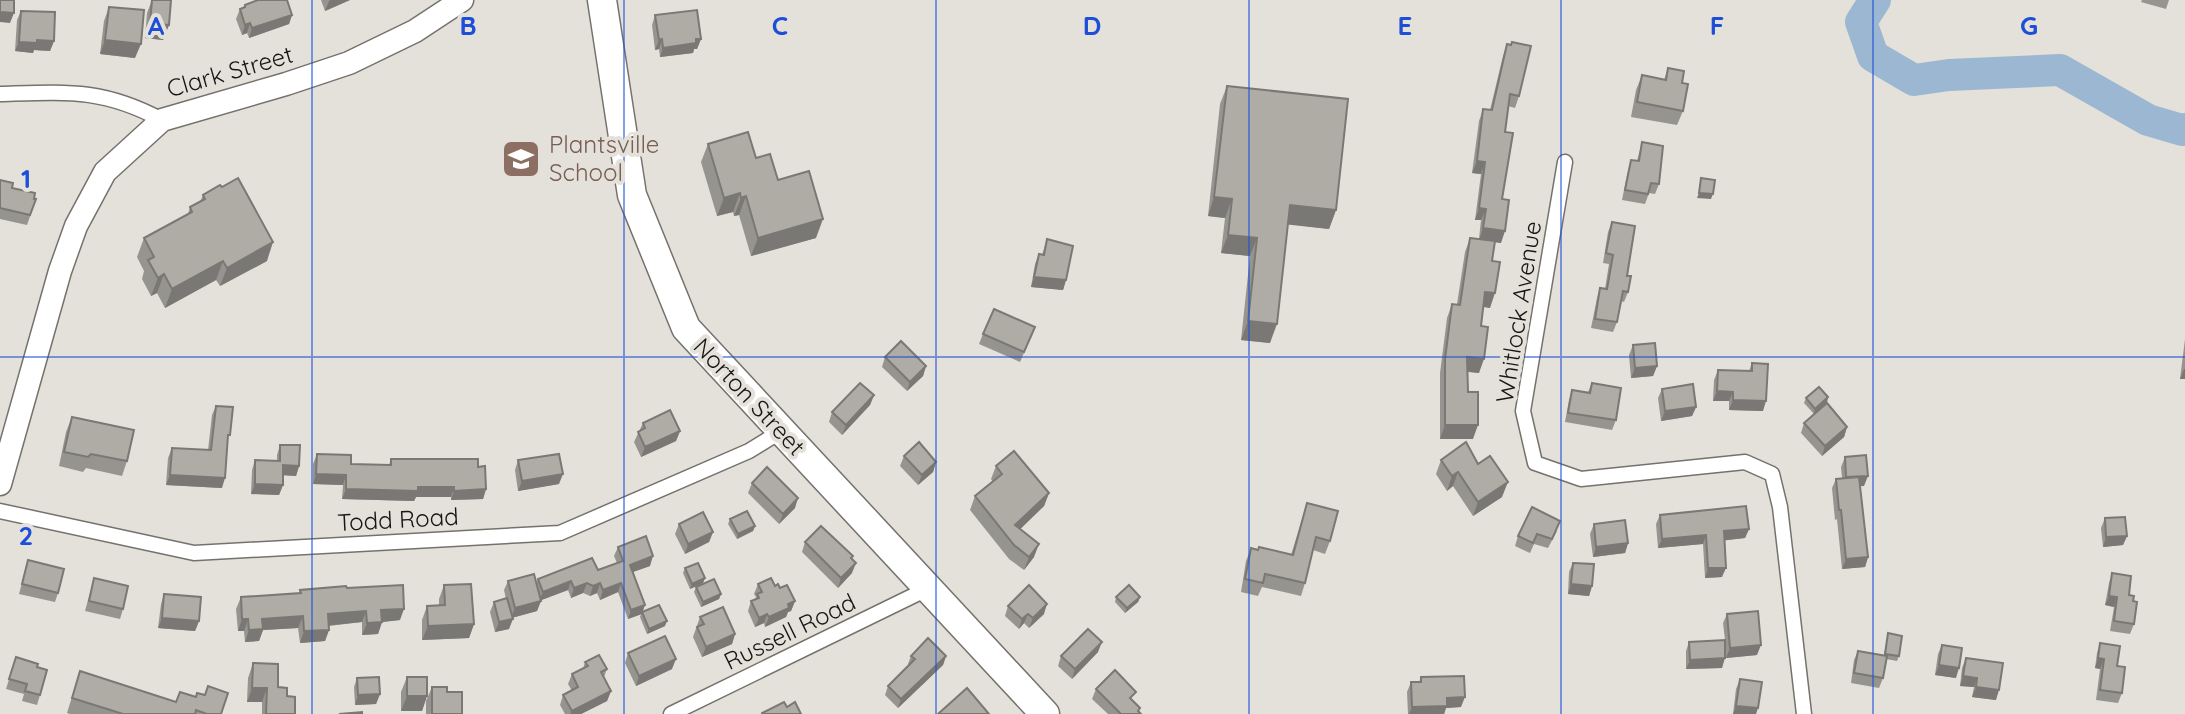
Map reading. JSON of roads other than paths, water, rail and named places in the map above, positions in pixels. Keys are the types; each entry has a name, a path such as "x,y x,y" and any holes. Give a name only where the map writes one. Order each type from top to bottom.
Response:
{"highway":[{"name":"Norton Street","path":"602,0 632,195 686,328 1045,714"}],"main road":[{"name":"Clark Street","path":"0,484 60,271 76,226 105,172 162,120 349,63 415,31 462,0"}],"street":[{"path":"0,94 69,92 106,96 132,104 162,120"},
{"name":"Whitlock Avenue","path":"1565,162 1523,411 1535,463 1581,479 1745,462 1772,474 1780,507 1804,714"},
{"name":"Todd Road","path":"0,511 194,553 560,533 749,451 780,432"},
{"name":"Russell Road","path":"671,714 927,589"}],"waterway":[{"path":"1875,0 1861,22 1873,56 1914,80 1949,75 2060,70 2148,120 2185,129"}],"place":[{"name":"Plantsville School","path":"521,159"}]}
